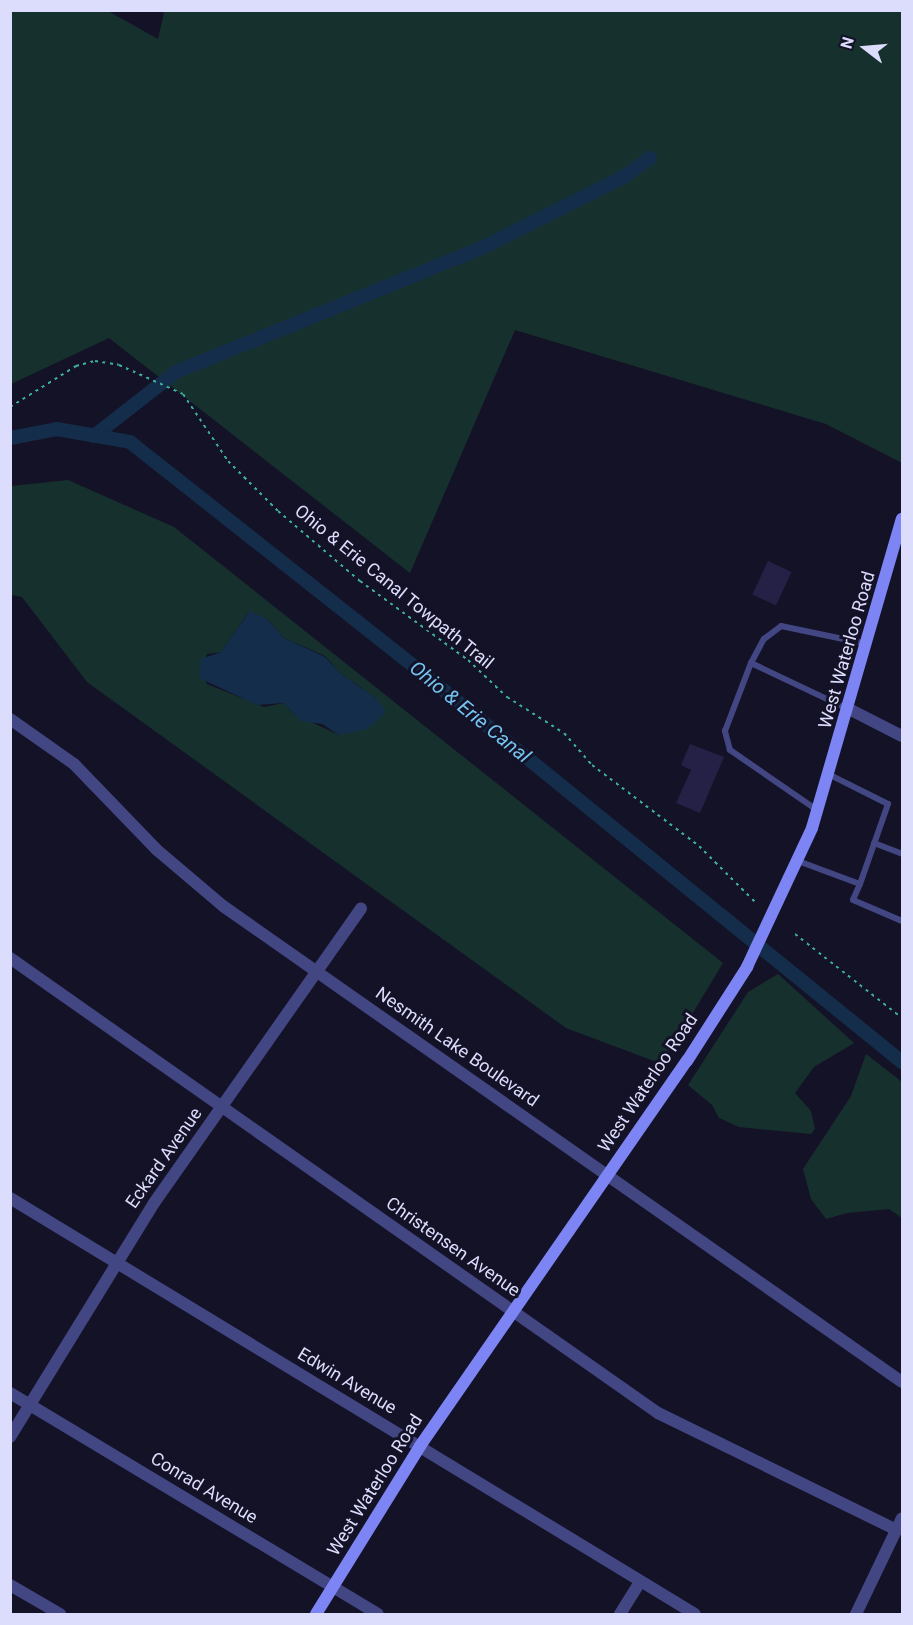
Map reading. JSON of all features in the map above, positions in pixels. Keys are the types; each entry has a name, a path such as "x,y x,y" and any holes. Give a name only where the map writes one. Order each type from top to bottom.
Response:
{"main road":[{"name":"West Waterloo Road","path":"316,1614 420,1446 747,967 770,924 818,810 903,519"}],"street":[{"path":"849,710 903,736"},
{"name":"Nesmith Lake Boulevard","path":"10,719 74,764 185,876 903,1382"},
{"name":"Eckard Avenue","path":"10,1437 116,1262 361,908"},
{"name":"Christensen Avenue","path":"10,958 673,1422 897,1530"},
{"name":"Edwin Avenue","path":"10,1198 420,1446 639,1584 694,1614"},
{"name":"Conrad Avenue","path":"10,1393 378,1614"},
{"path":"856,1614 903,1518"},
{"path":"620,1614 639,1584"},
{"path":"10,1585 60,1614"}],"lane":[{"path":"818,810 730,750 725,731 751,663 764,639 782,626 867,644"},
{"path":"751,663 849,710"},
{"path":"830,775 888,804 853,900 903,921"},
{"path":"874,843 903,854"},
{"path":"798,861 860,884"}],"path":[{"name":"Ohio & Erie Canal Towpath Trail","path":"10,407 76,366 104,361 119,365 180,392 193,403 240,476 278,512 353,576 468,660 507,697 564,733 600,772 692,839 756,903"},
{"path":"795,934 903,1018"}],"green space":[{"path":"11,11 108,11 158,39 164,13 161,11 902,11 902,463 826,424 515,330 410,573 109,338 11,384"},
{"path":"68,480 174,527 723,963 662,1064 566,1028 87,682 22,597 11,595 11,486","holes":["249,612 268,620 284,638 325,656 341,674 376,698 339,735 294,714 284,703 264,707 207,684 201,673 207,654 221,652"]},
{"path":"778,974 854,1043 814,1067 795,1093 811,1111 815,1129 811,1134 739,1127 719,1118 712,1105 688,1085 748,992"},
{"path":"866,1054 902,1082 902,1218 889,1209 847,1213 826,1219 811,1199 803,1169 851,1096"}],"water":[{"path":"250,611 268,620 284,638 325,657 341,674 376,698 385,710 383,715 367,729 339,735 322,724 301,721 284,703 257,705 199,678 201,659 221,652"}],"building":[{"path":"768,561 792,572 776,606 752,595"},
{"path":"690,744 724,757 700,813 676,803 691,770 681,765"}],"waterway":[{"path":"94,436 176,372 486,246 625,176 650,158"},
{"name":"Ohio & Erie Canal","path":"10,438 57,429 130,442 415,667 902,1062"}]}
